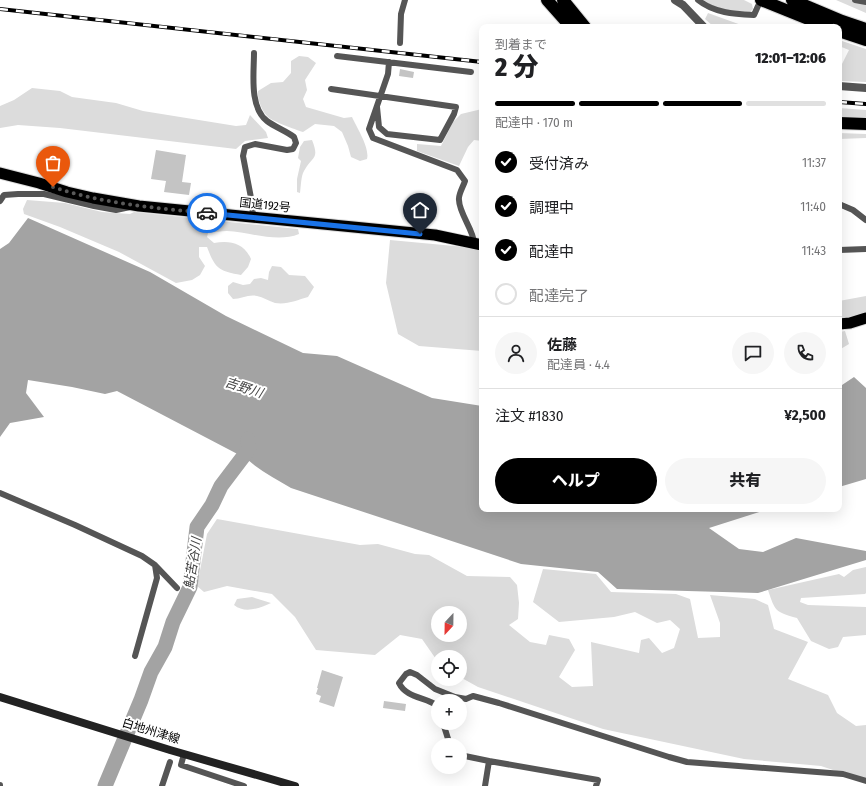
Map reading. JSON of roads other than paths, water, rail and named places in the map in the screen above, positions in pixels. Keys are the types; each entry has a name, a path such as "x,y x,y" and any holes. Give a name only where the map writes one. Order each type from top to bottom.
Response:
{"highway":[{"path":"546,0 568,24"},
{"path":"563,0 583,24"},
{"path":"792,0 842,21 866,29"},
{"path":"760,3 820,24"},
{"path":"842,32 866,40"},
{"path":"842,123 866,124"},
{"name":"国道192号","path":"0,173 67,192 139,206 436,235 478,244"},
{"path":"842,323 866,318"}],"main road":[{"name":"白地州津線","path":"0,697 170,750 295,786"}],"street":[{"path":"400,43 401,14 405,0"},
{"path":"675,0 683,5 701,24"},
{"path":"698,0 707,7 729,13 754,15 760,3"},
{"path":"855,0 866,2"},
{"path":"253,217 252,203 243,156 245,147 255,144 287,150 293,148 296,143 294,137 267,121 259,113 255,102 254,53"},
{"path":"337,56 471,72"},
{"path":"389,62 388,74 369,129 373,138 457,170 465,181 458,200 468,227 478,244"},
{"path":"842,86 866,88"},
{"path":"331,89 456,107 454,114 440,140 387,134 379,128 377,106"},
{"path":"0,200 4,195 44,194 116,210 139,206"},
{"path":"842,205 853,210 866,220"},
{"path":"842,250 866,249"},
{"path":"0,493 142,556 155,565 177,588"},
{"path":"135,656 157,578 155,565"},
{"path":"431,701 407,693 402,688 399,683 406,674 410,672 417,675 434,689 447,694"},
{"path":"467,699 473,696 499,703 687,762 843,774 866,781"},
{"path":"184,754 181,765 244,786"},
{"path":"467,756 598,780 596,786"},
{"path":"485,786 489,761"},
{"path":"162,786 170,762"}],"water":[{"name":"吉野川","path":"28,218 150,272 226,316 303,353 337,356 432,398 479,406 479,512 760,512 709,528 739,549 763,552 796,538 866,551 866,560 758,593 617,589 598,572 521,564 291,488 263,471 247,459 117,391 105,394 28,380 26,393 44,417 10,423 0,437 0,249 9,243"},
{"path":"854,377 866,388 866,479 842,486 842,385"}],"waterway":[{"name":"鮎苦谷川","path":"105,786 141,700 151,672 165,647 173,622 190,587 197,527 212,505 221,486 249,449 248,439"}],"railway":[{"path":"0,9 479,62"},
{"path":"842,102 866,104"}]}
